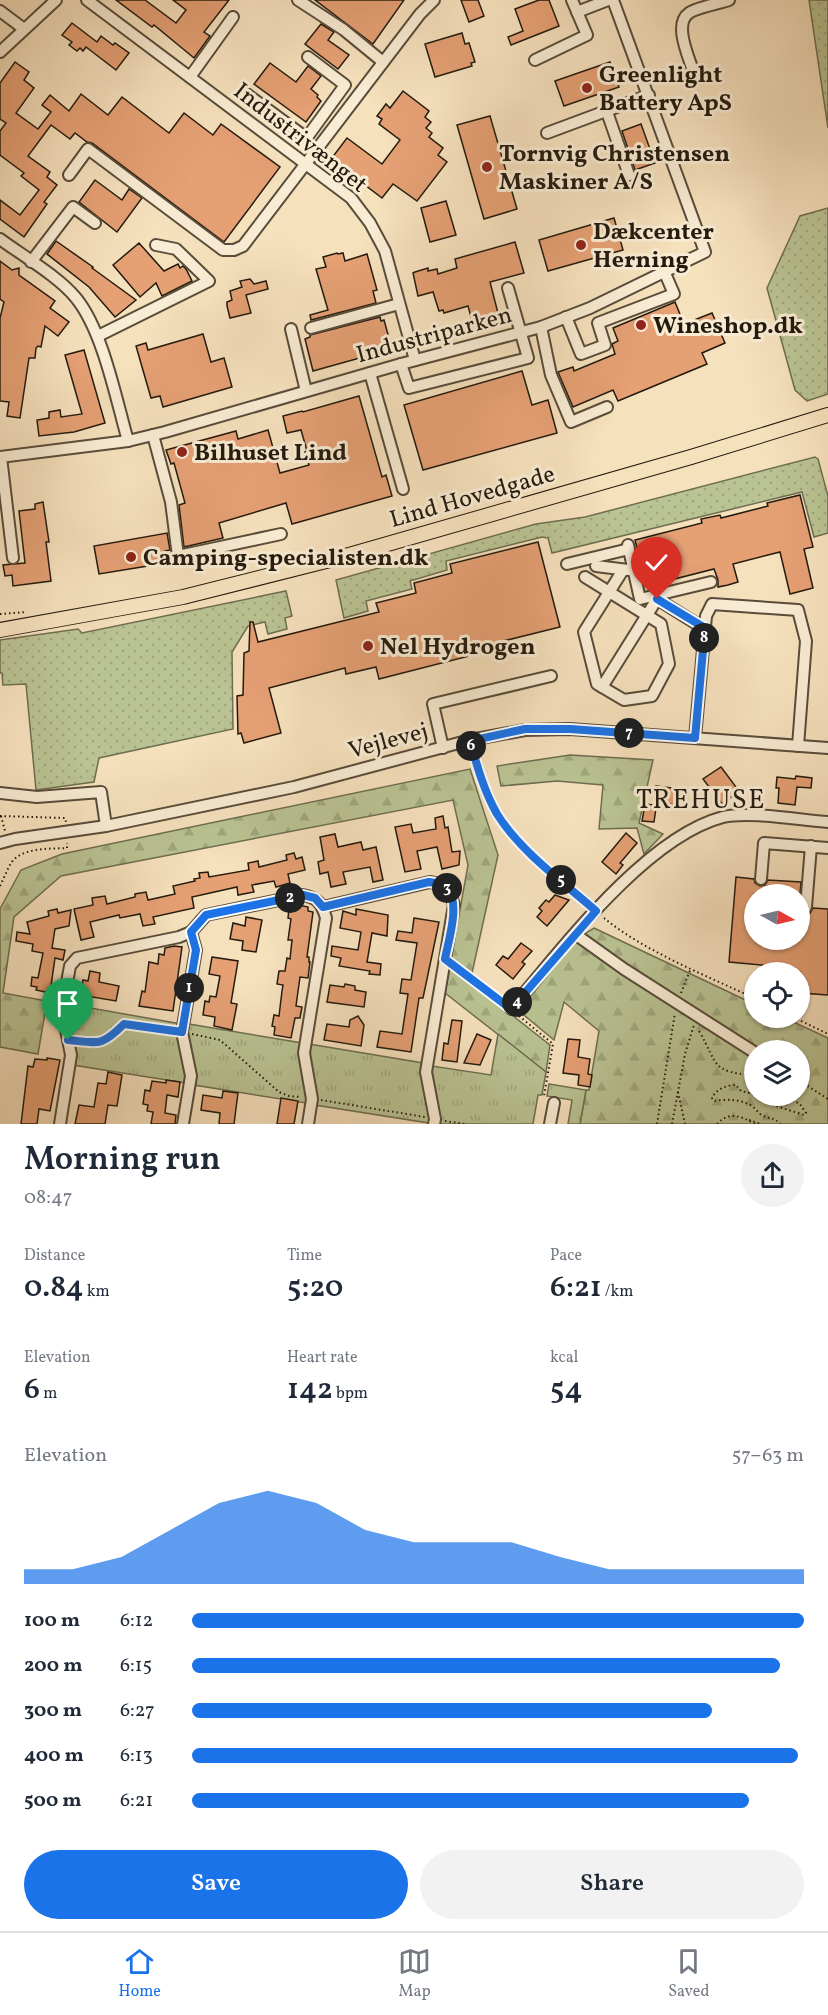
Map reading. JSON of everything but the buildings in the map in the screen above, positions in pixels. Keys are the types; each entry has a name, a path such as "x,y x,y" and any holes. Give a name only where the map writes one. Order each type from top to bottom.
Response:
{"main road":[{"name":"Lind Hovedgade","path":"0,629 183,597 342,557 828,415"}],"street":[{"path":"0,52 56,0"},
{"name":"Industrivænget","path":"87,0 351,198 370,224 385,251 416,360"},
{"path":"298,0 344,30 383,62"},
{"path":"69,175 88,149 223,250 234,250 243,246 420,14 434,0"},
{"path":"535,60 586,35 572,0"},
{"path":"577,12 608,0"},
{"name":"Industriparken","path":"0,457 128,441 153,435 401,364 541,327 590,308 705,252 613,0"},
{"path":"693,71 682,35 682,22 688,13 729,0"},
{"path":"0,10 24,29"},
{"path":"190,77 233,17"},
{"path":"243,92 305,137 309,136 345,85 308,57"},
{"path":"547,134 649,95"},
{"path":"245,118 258,102"},
{"path":"607,112 629,175"},
{"path":"324,115 336,124"},
{"path":"31,262 73,207 95,224"},
{"path":"0,239 75,296 87,312 98,336 128,441"},
{"path":"98,336 209,281 176,249 156,245"},
{"path":"566,317 581,354 604,345 598,323 674,294 664,271"},
{"path":"401,364 409,388 528,358 508,288"},
{"path":"311,328 399,304"},
{"path":"541,327 551,375 571,422 607,407"},
{"path":"291,329 306,391"},
{"path":"370,373 403,489"},
{"path":"153,435 171,502 178,556 281,534"},
{"path":"0,457 13,558"},
{"path":"567,564 629,547 629,571 640,598 656,597 711,582"},
{"path":"596,566 629,571"},
{"path":"585,577 609,592 646,615 661,624 669,664 652,696 624,700 597,684 585,632 609,592 629,571"},
{"path":"603,687 656,597"},
{"path":"656,597 705,628"},
{"path":"695,738 706,616 712,604 798,610 806,641 798,746"},
{"path":"443,748 433,704 551,676"},
{"name":"Vejlevej","path":"0,843 15,838 106,826 294,787 525,729 570,729 828,748"},
{"path":"0,793 37,797 101,792 106,826"},
{"path":"511,1009 596,911 642,866 679,838 703,824 725,817 746,815 828,822"},
{"path":"761,879 764,843 828,848"},
{"path":"810,884 813,847"},
{"path":"323,907 429,882 440,884 448,889 454,905 426,1072 434,1121"},
{"path":"60,1124 71,1055 62,1010 70,966 77,958 179,937 191,932 206,915 303,895 315,898 323,907 326,918 304,1053 312,1099 308,1124"},
{"path":"183,1124 191,1076 182,1032 196,950 191,932"},
{"path":"575,934 624,969 744,1046"},
{"path":"550,1124 554,1103"}],"path":[{"path":"0,614 30,611"},
{"path":"470,741 484,787 498,815 520,843 617,929 744,993"},
{"path":"0,816 65,818 68,832 67,848 30,852 12,861 0,886"},
{"path":"445,959 553,1044 544,1096 554,1103"},
{"path":"657,1124 677,1003 691,968"},
{"path":"672,1124 685,1054 695,1023 716,1064 722,1070 744,1074"},
{"path":"68,1040 99,1042 110,1038 124,1024 220,1040 279,1092 289,1096 434,1121 465,1124"},
{"path":"810,1025 828,1034"},
{"path":"744,1092 736,1085 727,1085 714,1093 712,1099 744,1103"},
{"path":"810,1087 828,1099"},
{"path":"678,1089 685,1124"},
{"path":"750,1106 761,1115 775,1118 780,1124"},
{"path":"779,1106 804,1115 806,1113 801,1106"},
{"path":"717,1124 728,1116 760,1124"},
{"path":"745,1119 755,1124"}],"green space":[{"path":"809,0 828,0 828,128"},
{"path":"828,208 828,394 807,401 795,390 767,288 800,216"},
{"path":"815,457 818,459 828,496 828,533 814,537 802,492 552,553 548,538 542,537 446,561 447,570 410,581 412,589 366,601 368,611 344,618 336,580 536,524 585,517"},
{"path":"286,591 292,616 285,618 287,629 268,634 265,622 248,626 232,652 233,729 99,758 94,782 36,790 26,684 3,685 2,673 0,673 0,640 78,629 82,633"},
{"path":"570,755 653,760 639,823 663,834 644,854 637,828 599,829 603,785 557,781 501,786 497,766"},
{"path":"470,769 498,855 470,982 550,1045 546,1072 445,993 468,865 453,800 61,876 14,917 3,993 47,1001 38,1054 0,1047 0,909 21,870 62,854"},
{"path":"594,928 744,999 744,1028 807,1028 828,1038 828,1124 580,1124 586,1090 589,1090 599,1031 564,1002 554,1040 519,1011 576,939"},
{"path":"68,1004 181,1024 187,1076 185,1083 73,1065"},
{"path":"189,1024 302,1043 308,1095 306,1103 194,1085"},
{"path":"498,1034 546,1072 542,1095 538,1095 533,1124 437,1124 439,1112 432,1066 491,1075"},
{"path":"309,1044 423,1063 429,1123 315,1105"},
{"path":"549,1084 586,1090 580,1124 568,1124 572,1100 547,1096"}],"place":[{"name":"Greenlight Battery ApS","path":"587,88"},
{"name":"Tornvig Christensen Maskiner A/S","path":"487,167"},
{"name":"Dækcenter Herning","path":"581,245"},
{"name":"Wineshop.dk","path":"641,325"},
{"name":"Bilhuset Lind","path":"182,452"},
{"name":"Camping-specialisten.dk","path":"131,557"},
{"name":"Nel Hydrogen","path":"368,646"}],"district":[{"name":"TREHUSE","path":"701,799"}],"route":[{"path":"68,1040 99,1042 110,1038 124,1024 182,1032 196,950 191,932 206,915 303,895 315,898 323,907 429,882 440,884 448,889 454,905 445,959 511,1009 596,911 520,843 498,815 484,787 470,741 525,729 570,729 695,738 705,628 657,599"}]}
